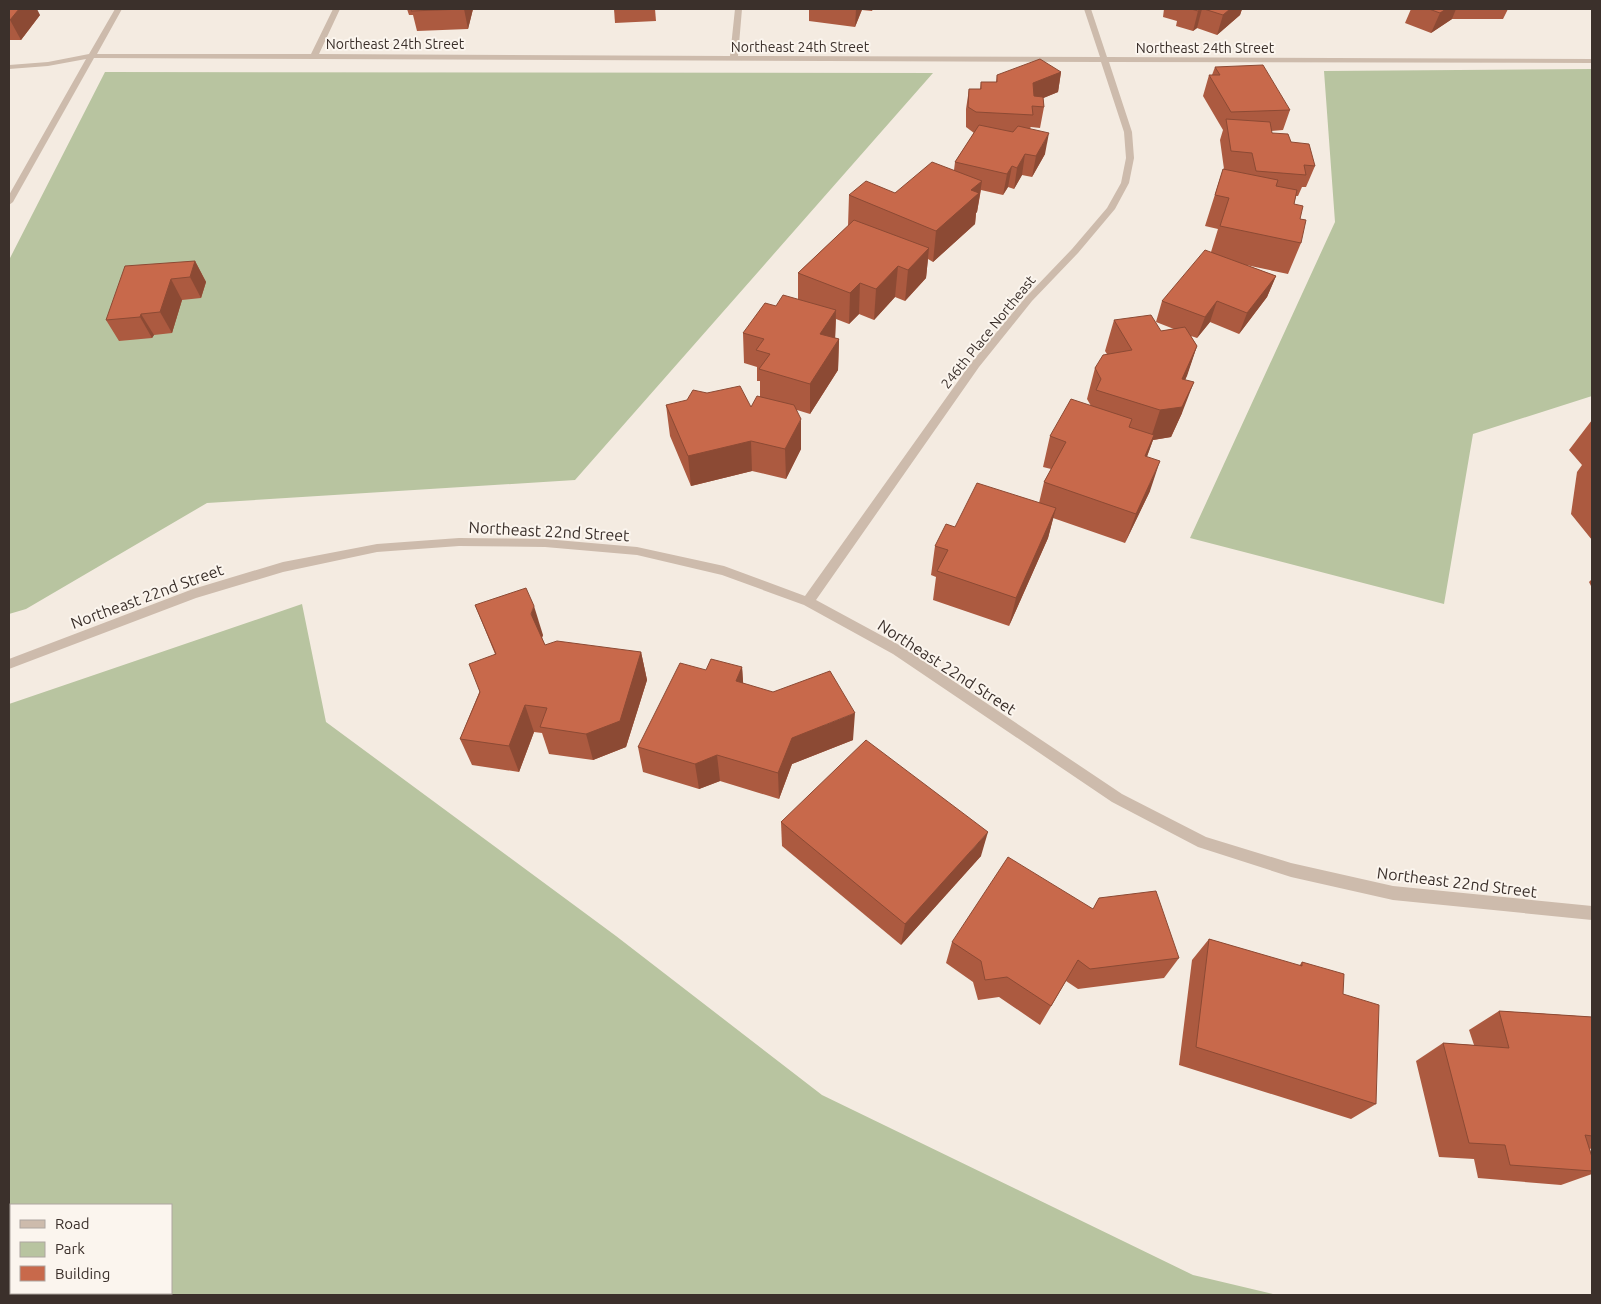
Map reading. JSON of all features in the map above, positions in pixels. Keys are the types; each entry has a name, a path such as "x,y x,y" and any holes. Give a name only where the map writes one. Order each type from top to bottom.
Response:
{"street":[{"path":"9,202 118,9"},
{"path":"314,56 337,9"},
{"path":"734,59 739,9"},
{"name":"246th Place Northeast","path":"808,602 975,365 1029,299 1075,251 1111,209 1125,183 1130,158 1128,132 1088,9"},
{"name":"Northeast 24th Street","path":"9,67 48,64 91,56 1106,61 1592,61"},
{"name":"Northeast 22nd Street","path":"9,664 194,594 283,567 377,548 459,542 545,543 636,552 724,571 808,602 897,650 1117,798 1203,842 1291,870 1393,894 1592,912"}],"green space":[{"path":"1592,69 1592,396 1473,434 1444,604 1190,538 1335,222 1324,71"},
{"path":"105,72 933,73 575,480 207,503 26,609 9,614 9,260"},
{"path":"302,604 326,722 616,936 822,1095 1193,1275 1277,1295 9,1295 9,704"}],"building":[{"path":"9,9 19,9 10,20 9,20"},
{"path":"412,9 464,9 411,11"},
{"path":"1204,9 1230,9 1223,15"},
{"path":"1429,9 1446,9 1440,13"},
{"path":"1040,59 1061,72 1033,83 1034,96 1043,97 1044,107 1032,106 1033,115 976,112 968,107 969,89 981,89 981,82 997,82 997,75"},
{"path":"1263,65 1290,110 1231,112 1209,75 1220,75 1215,67"},
{"path":"1226,119 1270,122 1272,133 1288,134 1291,142 1309,144 1315,166 1304,165 1306,175 1256,171 1252,153 1231,151"},
{"path":"979,125 1013,132 1018,126 1049,133 1036,156 1025,154 1017,168 1012,166 1007,174 955,162"},
{"path":"932,162 982,181 971,190 979,193 936,231 849,195 866,181 895,193"},
{"path":"1223,169 1278,180 1276,186 1297,190 1294,204 1303,206 1300,219 1306,220 1301,243 1220,226 1229,198 1215,195"},
{"path":"854,220 929,248 908,270 898,266 876,289 860,283 850,293 798,273"},
{"path":"1205,250 1276,276 1247,313 1217,301 1205,317 1162,301"},
{"path":"195,261 190,277 171,279 160,312 141,314 140,317 106,320 125,266"},
{"path":"783,295 836,310 820,334 839,339 810,384 759,369 770,354 756,350 764,339 743,333 765,303 776,306"},
{"path":"1151,315 1161,331 1185,327 1197,346 1182,379 1194,382 1182,407 1160,410 1096,390 1101,379 1095,368 1103,355 1132,350 1114,320"},
{"path":"740,386 751,407 757,396 794,405 801,419 785,449 751,441 688,456 666,405 687,400 693,390 707,393"},
{"path":"1071,399 1132,419 1129,427 1154,435 1145,456 1160,461 1136,514 1044,482 1066,442 1050,436"},
{"path":"977,483 1056,508 1016,598 937,571 948,550 935,546 946,524 955,527"},
{"path":"526,588 534,606 531,614 545,645 557,641 641,652 620,721 586,734 540,727 547,708 525,705 509,746 460,739 480,692 469,664 496,654 475,605"},
{"path":"711,659 742,667 736,681 773,692 830,671 855,713 792,738 778,773 717,755 695,764 638,747 680,663 706,670"},
{"path":"866,740 988,832 905,924 781,822"},
{"path":"1008,857 1093,909 1099,898 1156,891 1179,958 1090,969 1078,960 1051,1006 1007,977 985,980 981,961 952,942"},
{"path":"1209,939 1302,966 1302,962 1344,974 1343,994 1379,1005 1376,1104 1196,1047"},
{"path":"1499,1011 1592,1017 1592,1136 1585,1135 1592,1157 1592,1171 1510,1165 1505,1145 1469,1143 1443,1043 1509,1048"}]}
